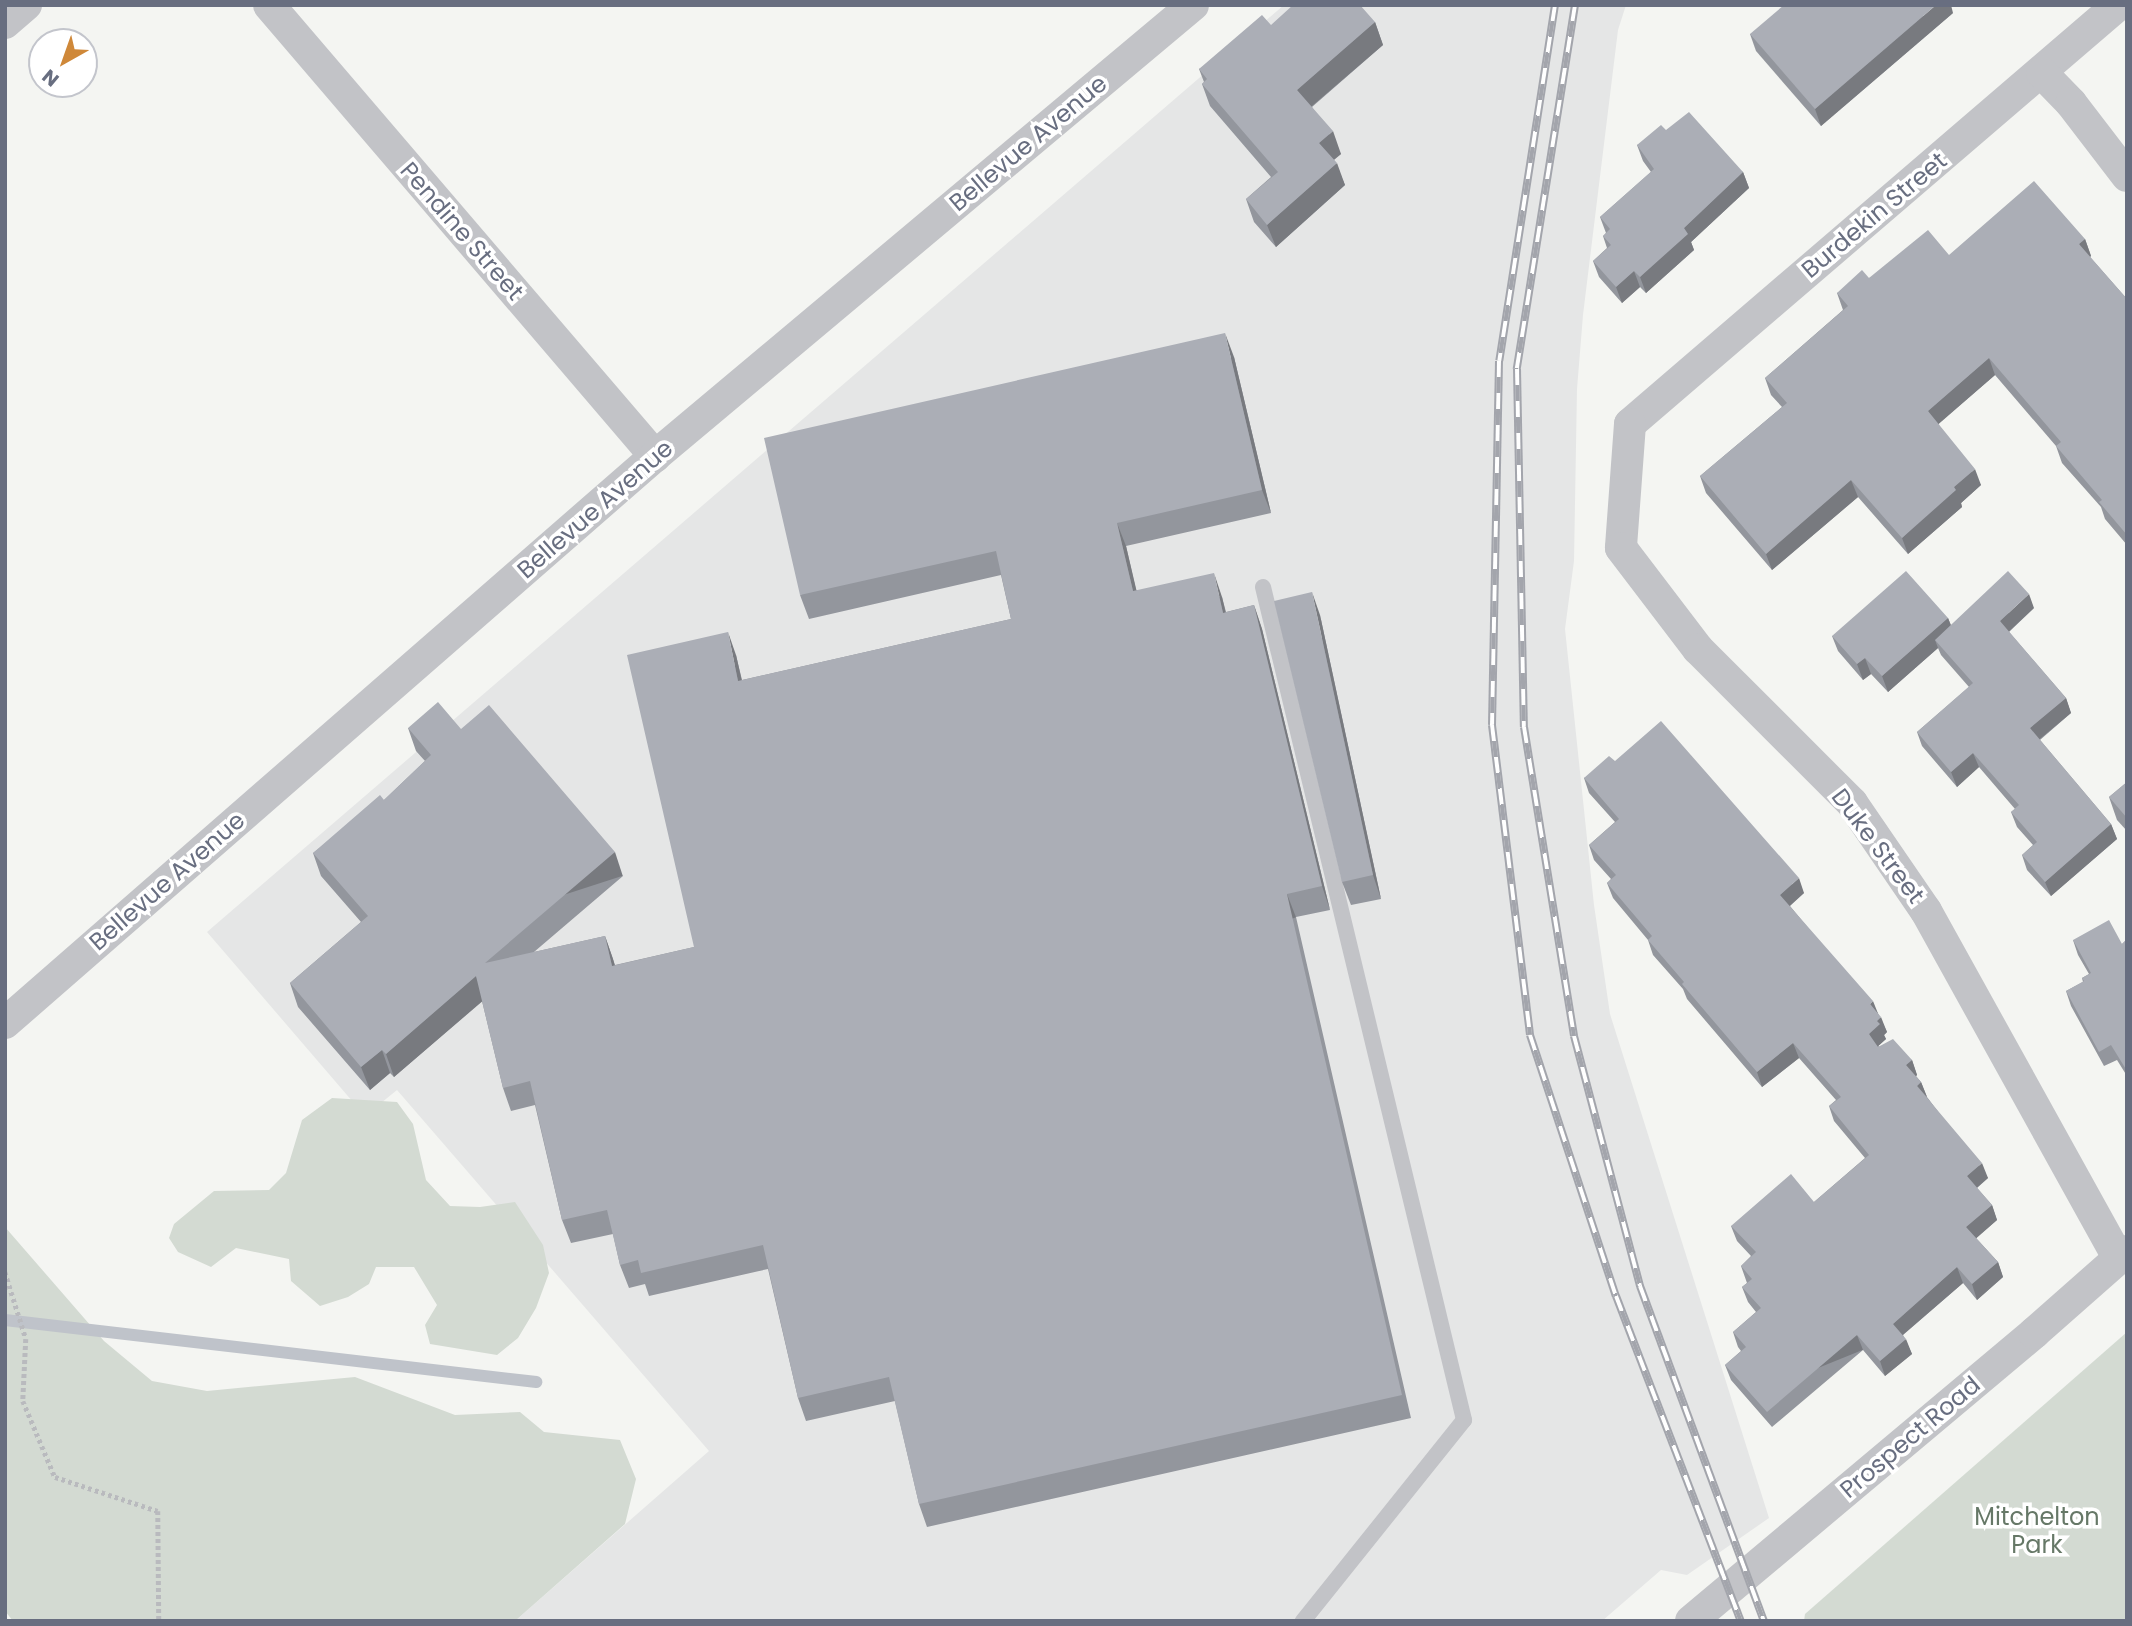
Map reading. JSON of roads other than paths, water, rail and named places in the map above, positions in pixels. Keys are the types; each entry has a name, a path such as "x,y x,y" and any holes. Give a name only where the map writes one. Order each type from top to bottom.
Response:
{"street":[{"path":"5,23 26,5"},
{"name":"Pendine Street","path":"270,5 655,456"},
{"name":"Bellevue Avenue","path":"5,1023 655,456 1193,5"},
{"name":"Burdekin Street","path":"1629,424 2042,73 2118,5"},
{"path":"2042,73 2071,103 2127,176"},
{"name":"Duke Street","path":"1629,424 1621,548 1698,649 1852,803 1926,911 2122,1255"},
{"name":"Prospect Road","path":"1691,1621 2034,1333 2122,1255"}],"lane":[{"path":"1263,587 1464,1420 1303,1621"}],"waterway":[{"path":"5,1320 536,1382"}],"railway":[{"path":"1555,5 1499,361 1492,725 1530,1035 1616,1296 1741,1621"},
{"path":"1575,5 1517,369 1524,727 1574,1036 1640,1286 1764,1621"}],"park label":[{"name":"Mitchelton Park","path":"2037,1531"}]}
